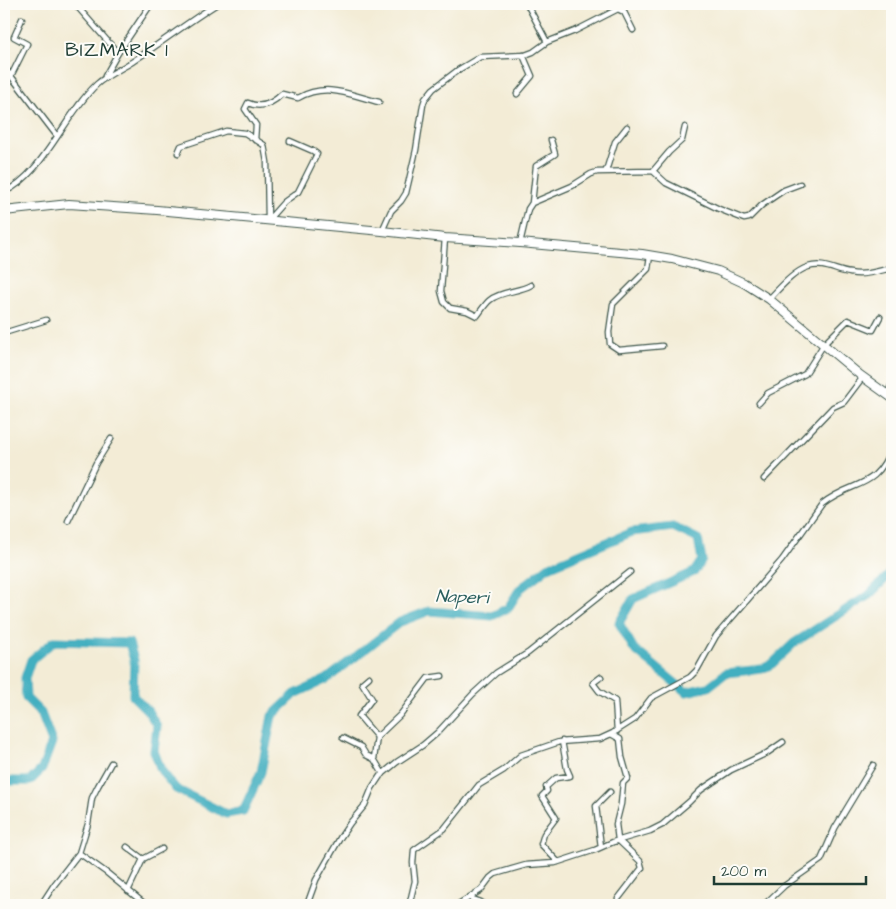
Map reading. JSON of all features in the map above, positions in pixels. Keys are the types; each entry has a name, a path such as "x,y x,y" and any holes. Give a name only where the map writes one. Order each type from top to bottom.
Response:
{"highway":[{"path":"4,211 69,204 520,243 650,256 697,265 718,271 744,283 769,299 863,377 890,396"}],"street":[{"path":"75,4 118,53"},
{"path":"105,78 118,53 151,4"},
{"path":"4,192 27,178 73,111 105,78 217,4"},
{"path":"527,4 547,42"},
{"path":"382,230 391,211 401,202 406,193 416,150 423,105 428,94 449,76 480,58 523,55 533,52 547,42 576,31 618,9 621,10 629,4"},
{"path":"621,10 627,16 633,30"},
{"path":"11,76 28,44 14,37 22,19"},
{"path":"518,94 532,76 523,55"},
{"path":"4,67 57,136"},
{"path":"256,140 256,125 245,109 248,103 258,107 275,102 282,94 298,98 309,92 334,90 378,102"},
{"path":"653,171 682,140 685,126"},
{"path":"606,171 615,142 627,127"},
{"path":"178,153 181,146 226,131 245,133 264,145 267,162 268,220"},
{"path":"520,243 528,209 532,203 536,166 555,154 551,140"},
{"path":"268,220 280,206 298,192 316,156 313,151 290,141"},
{"path":"532,203 572,186 591,174 606,171 653,171 666,183 719,209 746,219 784,190 800,184"},
{"path":"445,238 441,291 444,302 450,308 466,311 477,316 490,299 524,289 531,285"},
{"path":"650,256 648,269 613,304 610,344 619,350 662,346"},
{"path":"769,299 784,284 807,267 818,265 847,273 863,274 892,268"},
{"path":"759,403 768,393 805,374 824,344 848,320 873,330 880,317"},
{"path":"4,333 46,320"},
{"path":"764,479 826,413 844,402 863,377"},
{"path":"890,396 892,384"},
{"path":"68,521 96,463 111,439"},
{"path":"413,905 410,902 415,881 412,857 414,850 444,829 479,785 504,770 521,755 545,745 562,741 600,739 617,731 635,719 651,698 686,679 697,670 716,636 782,560 822,504 872,478 882,468 892,446"},
{"path":"307,905 316,880 340,838 365,805 372,788 383,774 437,733 473,694 496,673 528,653 630,572"},
{"path":"374,759 377,736 400,715 428,678 442,676"},
{"path":"369,677 362,683 372,699 359,716 377,736"},
{"path":"601,678 593,682 599,691 615,701 617,731"},
{"path":"611,734 620,739 622,757 628,778 623,784 616,824 618,840 640,861 642,868 618,899"},
{"path":"343,738 361,748 366,755 374,759 383,774"},
{"path":"558,862 541,844 544,834 556,818 542,796 547,791 546,787 556,778 570,776 562,741"},
{"path":"457,905 481,890 490,878 496,874 526,865 558,862 601,848 618,840 650,831 662,825 701,790 731,770 767,753 783,742"},
{"path":"41,905 79,853 88,824 92,798 111,763"},
{"path":"764,905 784,886 821,860 835,828 873,765"},
{"path":"601,848 596,806 610,792"},
{"path":"127,847 143,859"},
{"path":"128,891 143,859 162,849"},
{"path":"79,853 146,905"},
{"path":"470,898 485,905"}],"waterway":[{"name":"Naperi","path":"4,781 30,781 42,769 52,742 41,713 26,698 25,678 31,660 54,641 129,643 134,660 133,696 148,711 157,726 154,751 161,770 176,789 226,814 243,811 261,772 272,716 295,694 327,679 400,622 429,611 492,616 508,608 520,589 548,567 632,532 673,527 698,539 702,560 694,572 633,599 619,623 634,649 686,692 708,687 726,673 762,669 772,664 794,643 869,595 892,574"}],"district":[{"name":"BIZMARK 1","path":"117,50"}]}
